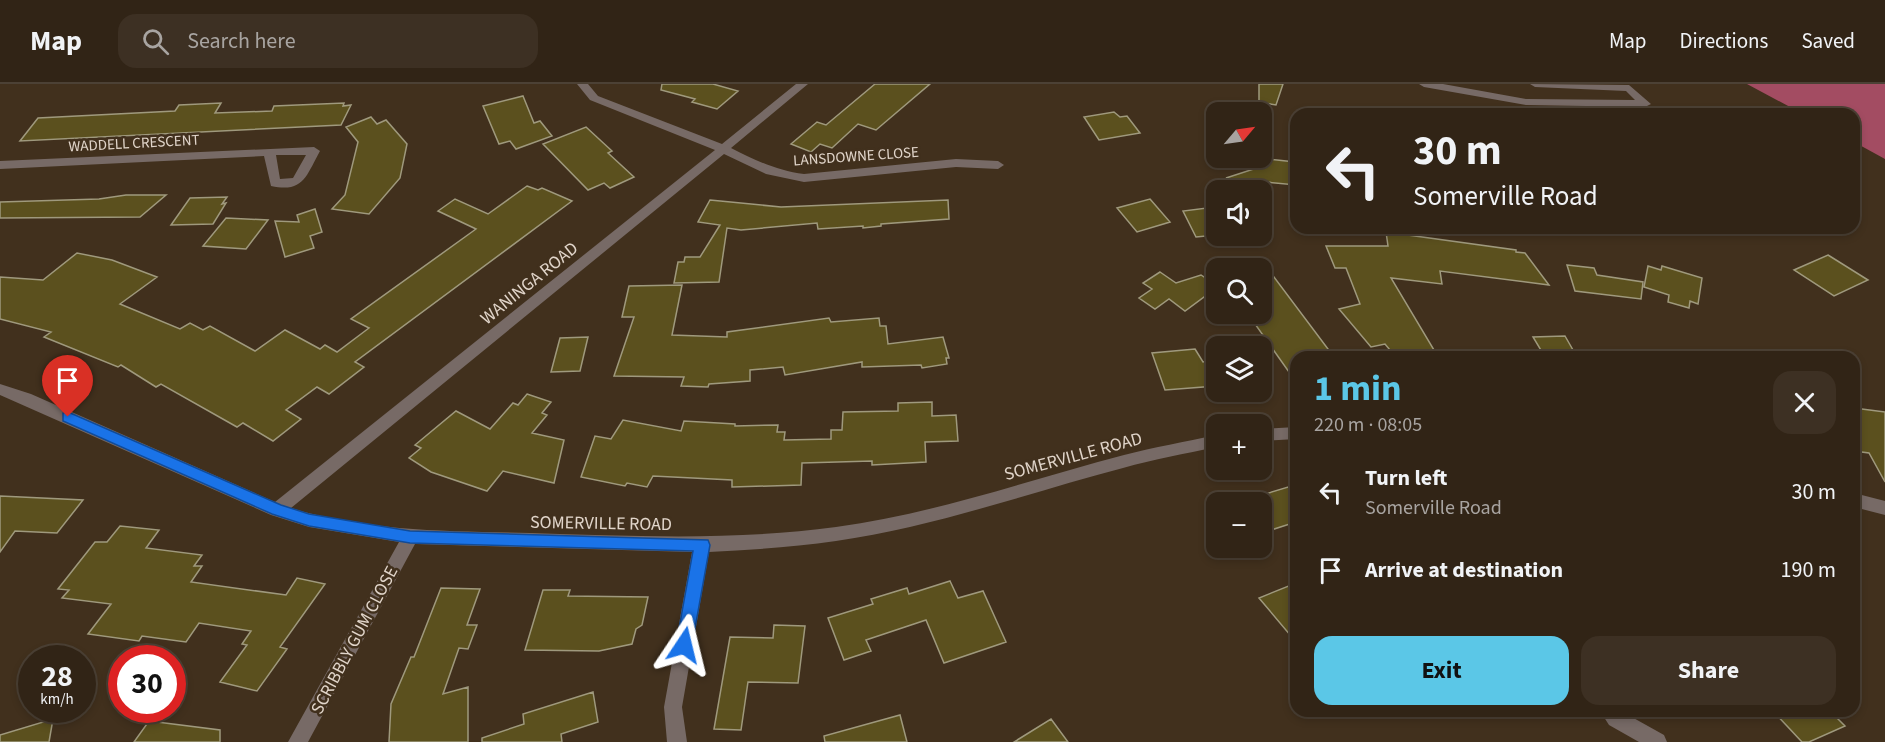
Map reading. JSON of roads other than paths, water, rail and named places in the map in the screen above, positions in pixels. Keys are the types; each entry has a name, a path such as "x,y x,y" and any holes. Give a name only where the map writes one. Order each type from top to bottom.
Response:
{"street":[{"name":"LANSDOWNE CLOSE","path":"582,84 594,98 723,149 758,168 781,175 804,178 956,163 998,165"},
{"name":"WANINGA ROAD","path":"277,510 803,84"},
{"path":"1424,84 1526,102 1645,104 1629,88 1535,84"},
{"name":"WADDELL CRESCENT","path":"0,165 269,152"},
{"name":"SOMERVILLE ROAD","path":"0,389 26,398 277,510 309,520 410,537 702,545 826,535 950,510 1125,461 1206,443"},
{"path":"1272,434 1290,433"},
{"path":"1860,502 1885,508"},
{"name":"SCRIBBLY GUM CLOSE","path":"298,742 410,537"},
{"path":"677,742 673,707 702,545"},
{"path":"1614,717 1657,742"}]}
